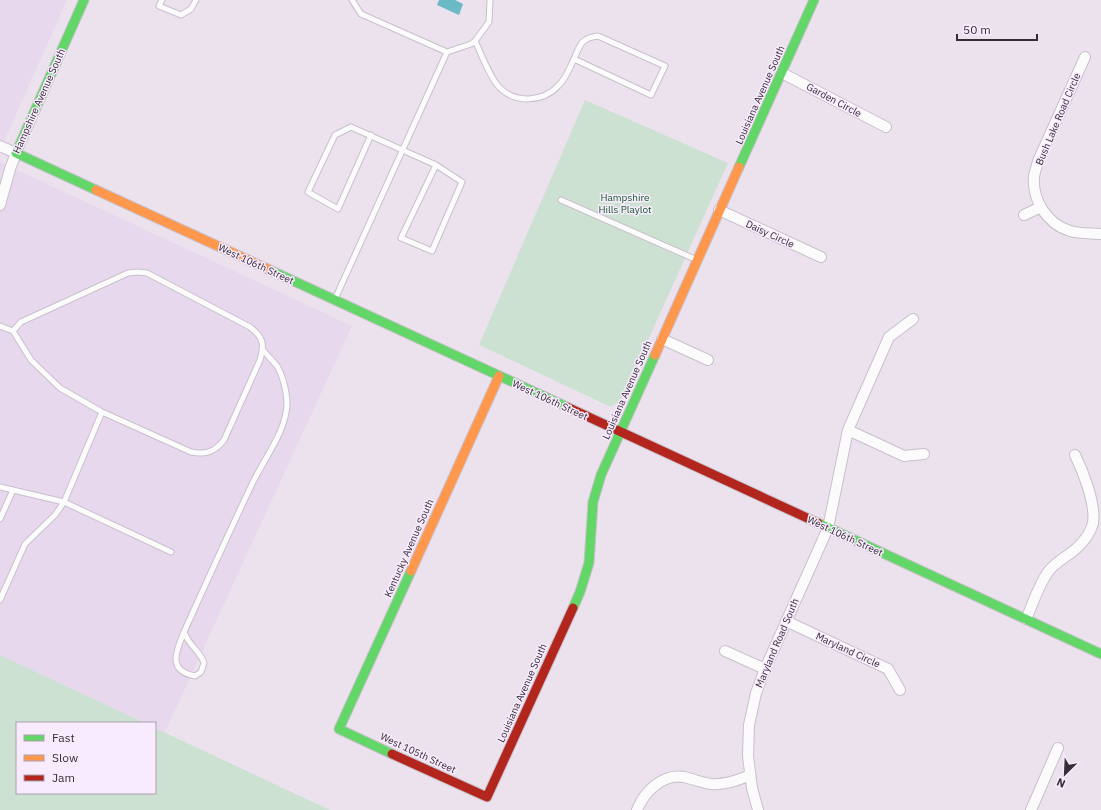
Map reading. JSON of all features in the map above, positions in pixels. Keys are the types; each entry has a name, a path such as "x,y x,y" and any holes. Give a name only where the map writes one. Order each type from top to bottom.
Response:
{"street":[{"name":"Hampshire Avenue South","path":"0,205 16,153 84,0"},
{"name":"Louisiana Avenue South","path":"487,797 580,592 589,563 593,502 601,475 814,0"},
{"name":"Bush Lake Road Circle","path":"1085,57 1038,161 1034,175 1034,189 1046,215 1057,224 1070,231 1101,234"},
{"name":"Garden Circle","path":"782,73 886,128"},
{"name":"West 106th Street","path":"0,146 1101,654"},
{"path":"1024,215 1041,207"},
{"name":"Daisy Circle","path":"719,210 821,257"},
{"name":"Maryland Road South","path":"758,810 750,775 748,756 750,725 756,693 765,669 828,528 848,430 889,337 913,319"},
{"path":"662,339 708,360"},
{"name":"Kentucky Avenue South","path":"340,729 499,376"},
{"path":"848,430 904,456 924,454"},
{"path":"1026,619 1048,572 1056,563 1078,547 1087,536 1093,523 1093,508 1083,471 1075,455"},
{"name":"Maryland Circle","path":"786,621 888,669 900,690"},
{"path":"725,651 765,669"},
{"name":"West 105th Street","path":"340,729 487,797"},
{"path":"1031,810 1058,748"},
{"path":"637,810 646,793 656,784 668,778 682,777 709,784 723,784 737,781 750,775"}],"lane":[{"path":"162,0 159,6 181,15 191,9 196,0"},
{"path":"352,0 361,14 447,52 470,44 475,40 489,22 490,0"},
{"path":"475,40 493,80 500,88 511,95 524,99 538,98 550,93 564,79 581,42 589,37 598,36 664,66 651,95 574,59"},
{"path":"335,300 447,52"},
{"path":"371,135 338,209 308,192 335,135 351,127 371,135 403,150 436,166 462,182 432,251 401,238 436,166"},
{"path":"561,200 698,260"},
{"path":"0,326 13,331 31,360 60,388 102,412 191,452 200,454 210,452 218,448 224,440 260,360 263,350 262,341 258,334 250,327 147,273 137,272 128,273 21,322 13,331"},
{"path":"184,632 189,643 200,655 204,664 201,672 195,676 184,673 176,664 175,657 178,647 184,632 225,542 255,478 279,432 287,404 285,386 277,367 263,350"},
{"path":"0,600 25,544 55,515 64,502 102,412"},
{"path":"0,487 64,502 171,552"},
{"path":"0,519 13,490"}],"shaded area":[{"path":"0,0 67,0 0,150"},
{"path":"0,162 352,326 165,732 156,728 156,722 143,722 0,655"}],"green space":[{"name":"Hampshire Hills Playlot","path":"585,100 728,163 621,400 611,407 479,345"},
{"path":"0,655 143,722 16,722 16,794 156,794 156,728 330,810 0,810"}],"water":[{"path":"439,0 455,0 463,4 459,15 437,5"}],"traffic: fast":[{"path":"84,0 16,153 96,190"},
{"path":"739,167 814,0"},
{"path":"272,271 567,407"},
{"path":"573,608 580,592 589,563 593,502 601,475 655,355"},
{"path":"818,523 1101,654"},
{"path":"392,754 339,729 411,571"}],"traffic: slow":[{"path":"655,355 739,167"},
{"path":"96,190 272,271"},
{"path":"411,571 499,376"}],"traffic: jam":[{"path":"567,407 818,523"},
{"path":"392,754 487,797 573,608"}]}
